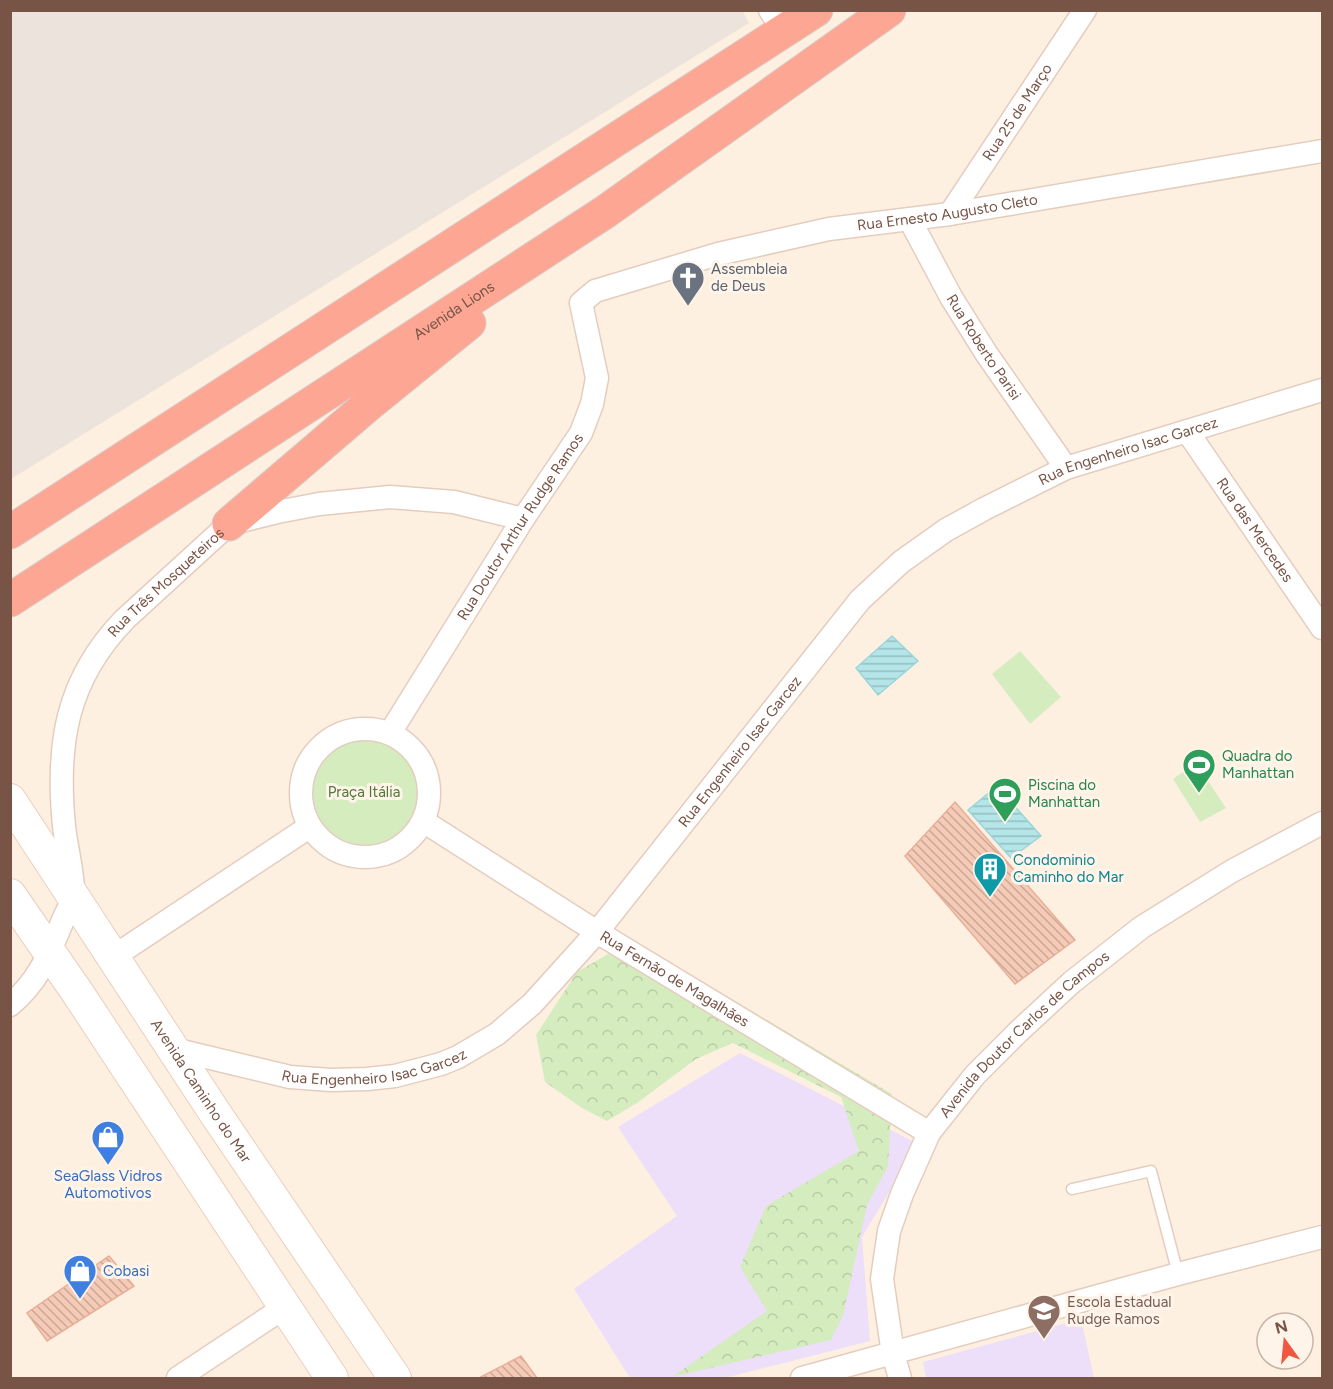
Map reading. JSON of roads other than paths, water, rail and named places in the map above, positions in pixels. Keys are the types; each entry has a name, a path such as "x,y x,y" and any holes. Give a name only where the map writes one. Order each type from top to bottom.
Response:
{"highway":[{"path":"10,532 777,21 816,10"},
{"name":"Avenida Lions","path":"10,600 605,212 889,10"},
{"path":"229,524 368,405 605,212"}],"main road":[{"name":"Avenida Caminho do Mar","path":"10,800 112,957 395,1378"},
{"path":"10,895 50,951 332,1378"}],"street":[{"name":"Rua 25 de Março","path":"950,214 1085,10"},
{"name":"Rua Ernesto Augusto Cleto","path":"581,303 587,296 603,288 718,254 830,229 950,214 1319,146"},
{"name":"Rua Roberto Parisi","path":"910,220 951,297 998,371 1066,468"},
{"name":"Rua Doutor Arthur Rudge Ramos","path":"390,733 523,519 581,433 592,404 597,378 581,303"},
{"name":"Rua Engenheiro Isac Garcez","path":"174,1049 290,1077 332,1080 367,1079 423,1070 458,1057 515,1020 551,984 597,932 860,600 901,562 946,530 1066,468 1323,390"},
{"name":"Rua das Mercedes","path":"1187,431 1323,628"},
{"name":"Rua Três Mosqueteiros","path":"73,896 64,825 62,784 65,735 74,694 83,674 109,635 229,524 319,504 390,497 454,502 523,519"},
{"path":"370,728 390,733 408,744 421,760 428,780 429,800 423,820 412,837 396,849 378,856 358,857 339,852 322,842 309,827 302,808 300,788 305,768 315,751 331,737 350,730 370,728"},
{"name":"Rua Fernão de Magalhães","path":"423,820 597,932 929,1133"},
{"name":"Avenida Doutor Carlos de Campos","path":"900,1378 893,1354 882,1279 889,1231 902,1194 929,1133 975,1075 1072,982 1142,927 1232,871 1323,823"},
{"path":"112,957 309,827"},
{"path":"10,1005 33,982 50,951 73,896"},
{"path":"802,1378 1323,1237"},
{"path":"178,1378 285,1307"}],"lane":[{"path":"1072,1189 1151,1171 1178,1275"}],"water":[{"path":"892,636 918,661 878,695 856,668"},
{"name":"Piscina do Manhattan","path":"997,786 1041,836 1011,858 968,810"}],"place":[{"name":"Assembleia de Deus","path":"688,307"},
{"name":"Quadra do Manhattan","path":"1199,794"},
{"name":"Piscina do Manhattan","path":"1005,823"},
{"name":"Condominio Caminho do Mar","path":"990,898"},
{"name":"SeaGlass Vidros Automotivos","path":"108,1166"},
{"name":"Cobasi","path":"80,1300"},
{"name":"Escola Estadual Rudge Ramos","path":"1044,1340"}],"park label":[{"name":"Praça Itália","path":"364,792"}]}
